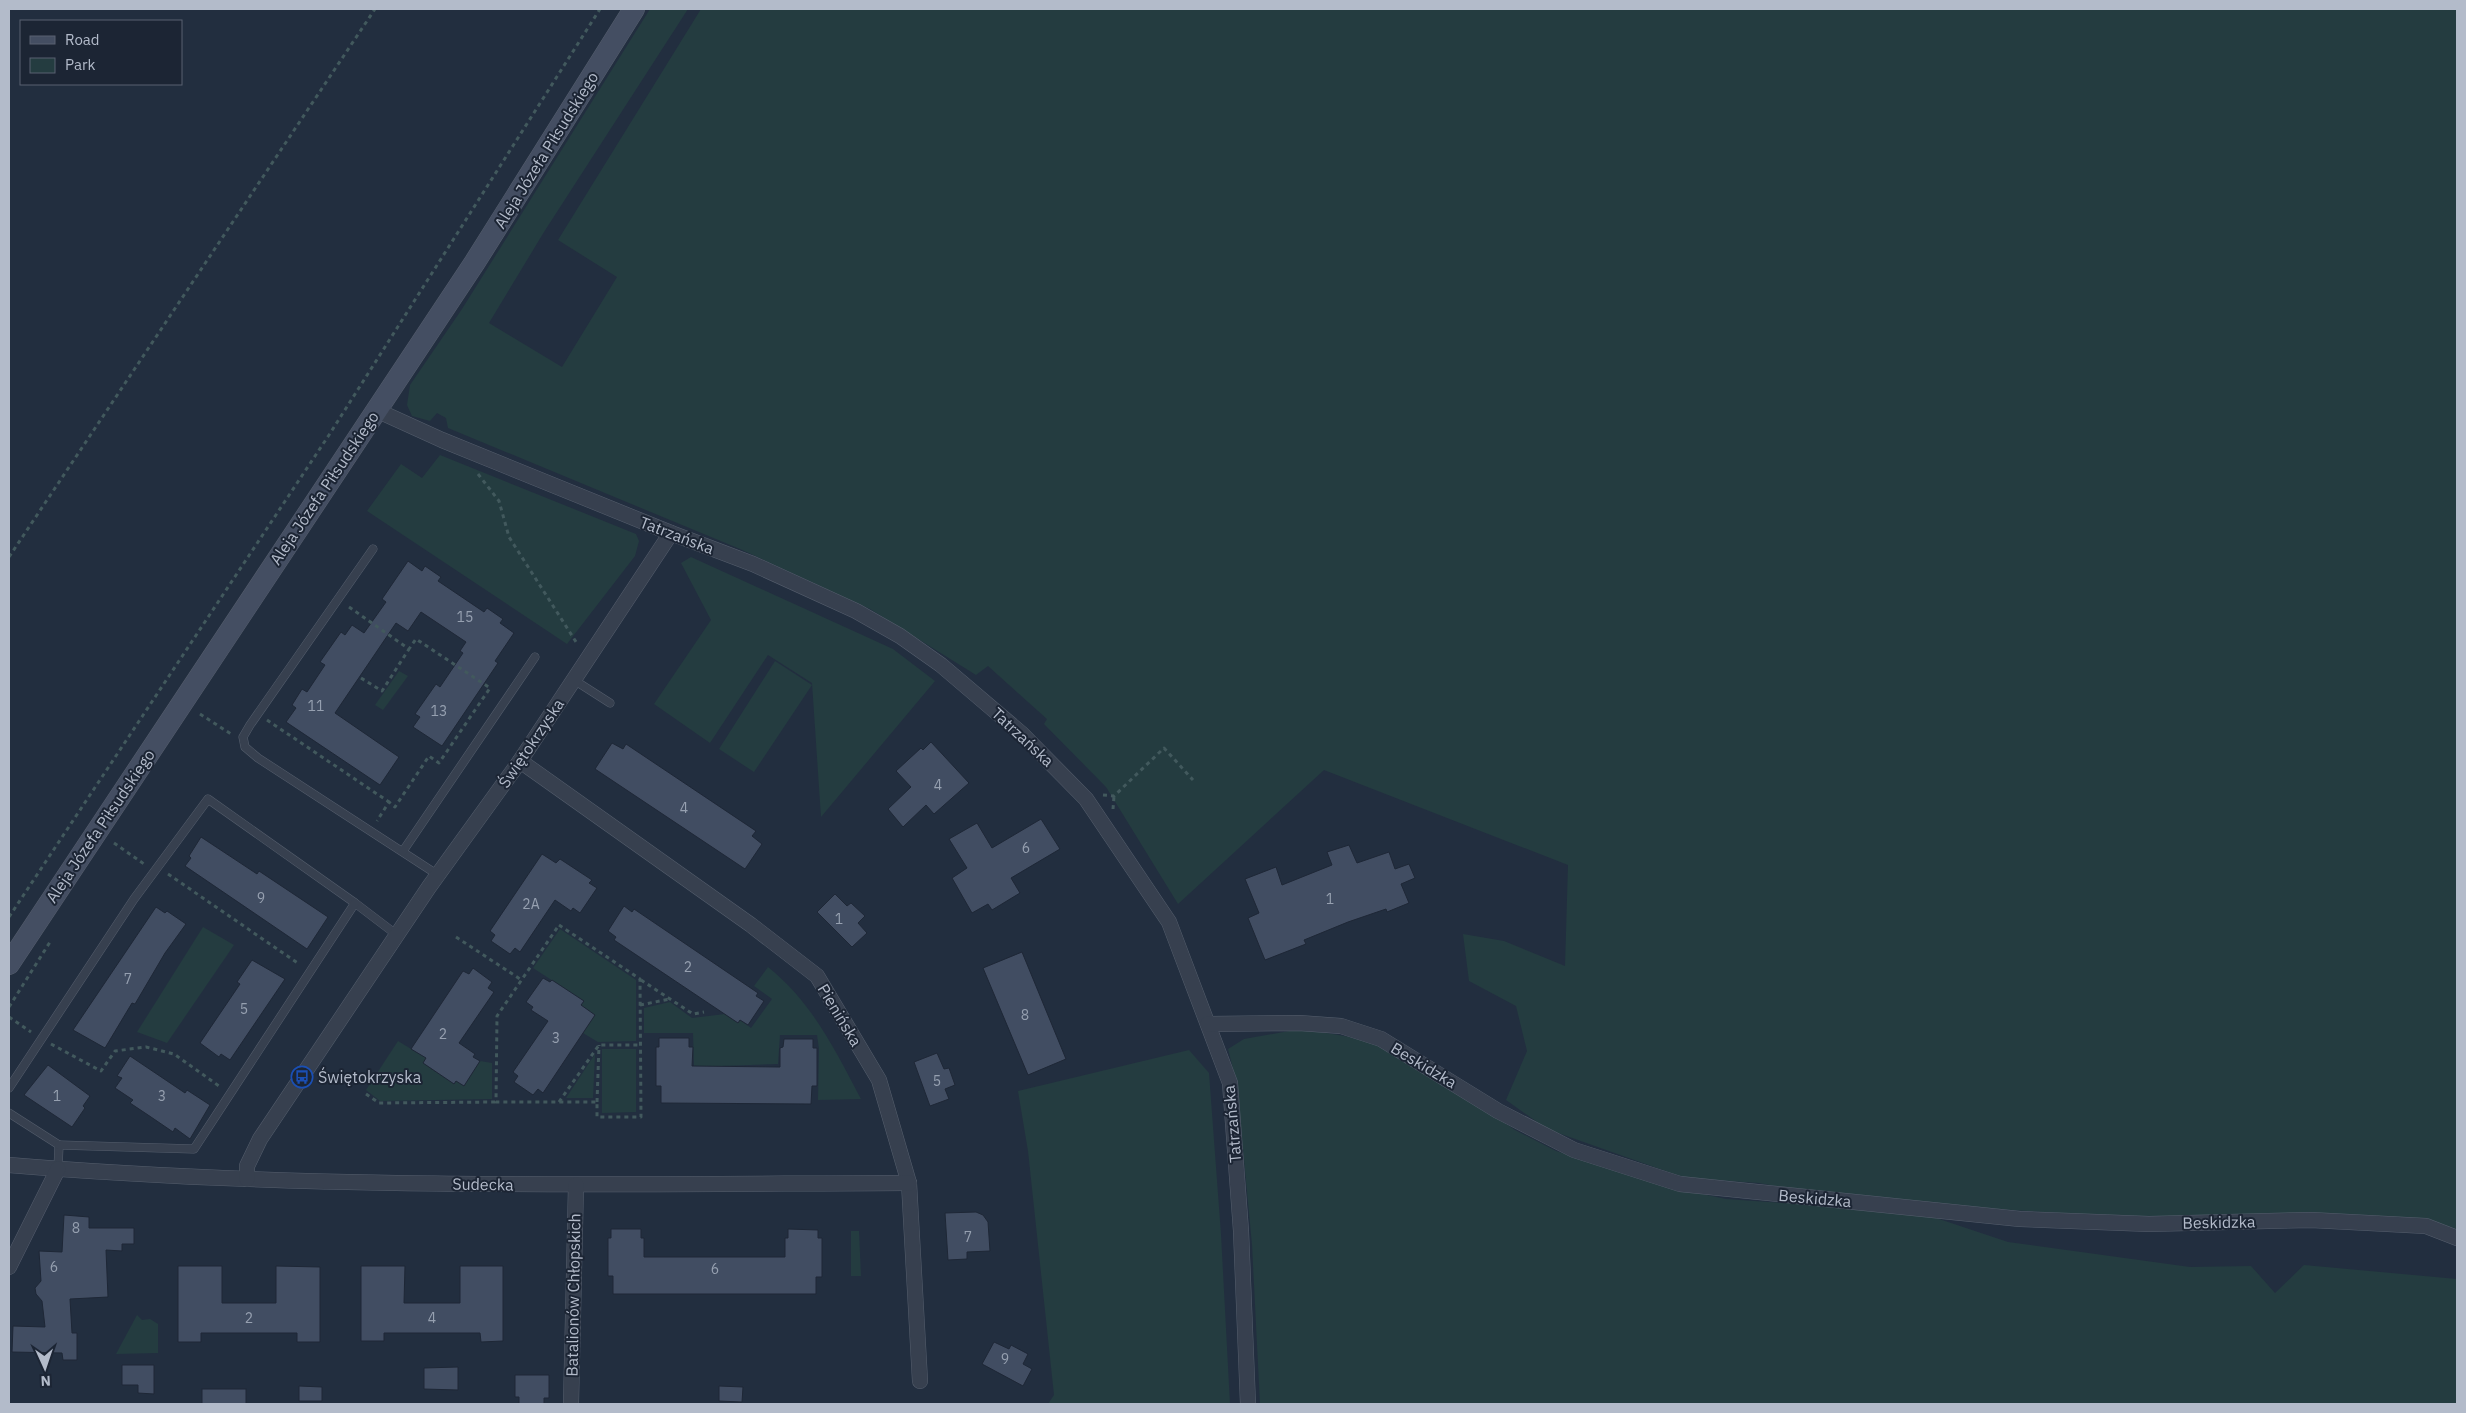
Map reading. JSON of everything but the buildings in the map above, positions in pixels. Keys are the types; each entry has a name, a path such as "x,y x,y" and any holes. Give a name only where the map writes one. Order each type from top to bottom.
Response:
{"main road":[{"name":"Aleja Józefa Piłsudskiego","path":"9,964 521,190 634,9"}],"street":[{"name":"Tatrzańska","path":"376,410 442,440 805,586 856,610 900,636 941,665 1022,734 1086,799 1168,922 1230,1083 1241,1231 1248,1404"},
{"name":"Świętokrzyska","path":"247,1179 247,1166 260,1139 438,875 520,761 671,533"},
{"name":"Pienińska","path":"520,761 751,925 817,976 878,1080 909,1183 920,1381"},
{"name":"Beskidzka","path":"1208,1024 1299,1023 1332,1026 1382,1039 1440,1072 1498,1110 1574,1150 1680,1184 2020,1219 2149,1224 2311,1220 2426,1226 2457,1238"},
{"name":"Sudecka","path":"9,1165 247,1179 576,1185 909,1183"},
{"path":"9,1267 58,1169"},
{"name":"Batalionów Chłopskich","path":"571,1404 576,1185"}],"lane":[{"path":"373,549 243,737 244,747 438,875"},
{"path":"402,851 535,657"},
{"path":"574,680 610,703"},
{"path":"9,1088 156,869 208,799 356,903 397,935"},
{"path":"9,1113 59,1144 194,1149 356,903"},
{"path":"58,1169 59,1144"}],"path":[{"path":"9,557 375,9"},
{"path":"9,917 334,426 600,9"},
{"path":"475,470 499,501 509,537 578,645"},
{"path":"338,599 409,650"},
{"path":"258,714 395,807 429,756 439,763 490,688 416,639 382,691 361,678"},
{"path":"200,714 237,738 243,737"},
{"path":"1086,799 1095,794 1114,796 1164,748 1193,780"},
{"path":"371,830 388,802"},
{"path":"114,843 310,972"},
{"path":"496,1102 497,1016 559,925 693,1014 704,1012"},
{"path":"456,937 520,980"},
{"path":"599,1045 597,1117 640,1117 640,979"},
{"path":"640,1005 670,999"},
{"path":"9,1017 41,1038 101,1071 115,1051 146,1047 174,1054 230,1094"},
{"path":"599,1045 640,1045"},
{"path":"558,1102 599,1045"},
{"path":"366,1094 379,1103 596,1102"}],"green space":[{"path":"650,9 688,9 544,232 489,323 562,367 617,277 558,240 701,9 2457,9 2457,1229 2429,1221 2136,1218 1997,1209 1785,1188 1759,1183 1685,1178 1547,1129 1506,1100 1527,1051 1516,1006 1469,981 1463,934 1504,941 1565,966 1568,865 1324,770 1178,904 1106,787 1044,724 1047,719 988,666 976,675 870,609 740,549 448,428 446,418 437,413 430,421 412,416 407,405 410,385 462,309"},
{"path":"440,455 636,534 639,541 635,556 567,644 367,511 401,464 422,478"},
{"path":"691,557 893,649 935,681 821,817 812,683 768,655 710,743 654,704 711,620 681,563"},
{"path":"775,661 812,685 754,772 719,749"},
{"path":"399,671 408,676 383,710 375,705"},
{"path":"203,927 234,945 167,1043 137,1032"},
{"path":"560,929 636,980 636,1041 598,1042 583,1033 595,1015 581,1005 584,1001 533,968"},
{"path":"768,967 784,981 810,1011 832,1045 861,1099 818,1100 819,1049 817,1035 780,1035 778,1064 694,1067 693,1033 644,1033 644,1008 670,1002 692,1018 725,1014 738,1023 740,1020 751,1028 772,999 754,986"},
{"path":"1289,1031 1315,1031 1367,1040 1407,1056 1515,1130 1556,1151 1683,1190 1726,1199 1873,1209 1936,1218 2008,1242 2190,1267 2251,1266 2275,1293 2304,1265 2457,1279 2457,1404 1260,1404 1252,1245 1237,1085 1228,1049 1244,1039"},
{"path":"398,1041 426,1058 423,1063 454,1084 456,1081 464,1086 480,1061 492,1063 492,1099 380,1101 366,1090"},
{"path":"602,1049 636,1049 636,1112 602,1113"},
{"path":"1189,1050 1209,1073 1221,1234 1230,1404 1048,1404 1054,1395 1028,1151 1018,1091"},
{"path":"595,1054 593,1098 566,1098"},
{"path":"851,1231 859,1231 861,1276 851,1276"},
{"path":"137,1315 142,1320 150,1319 158,1324 158,1353 116,1354"}],"place":[{"name":"Świętokrzyska","path":"302,1077"}]}
